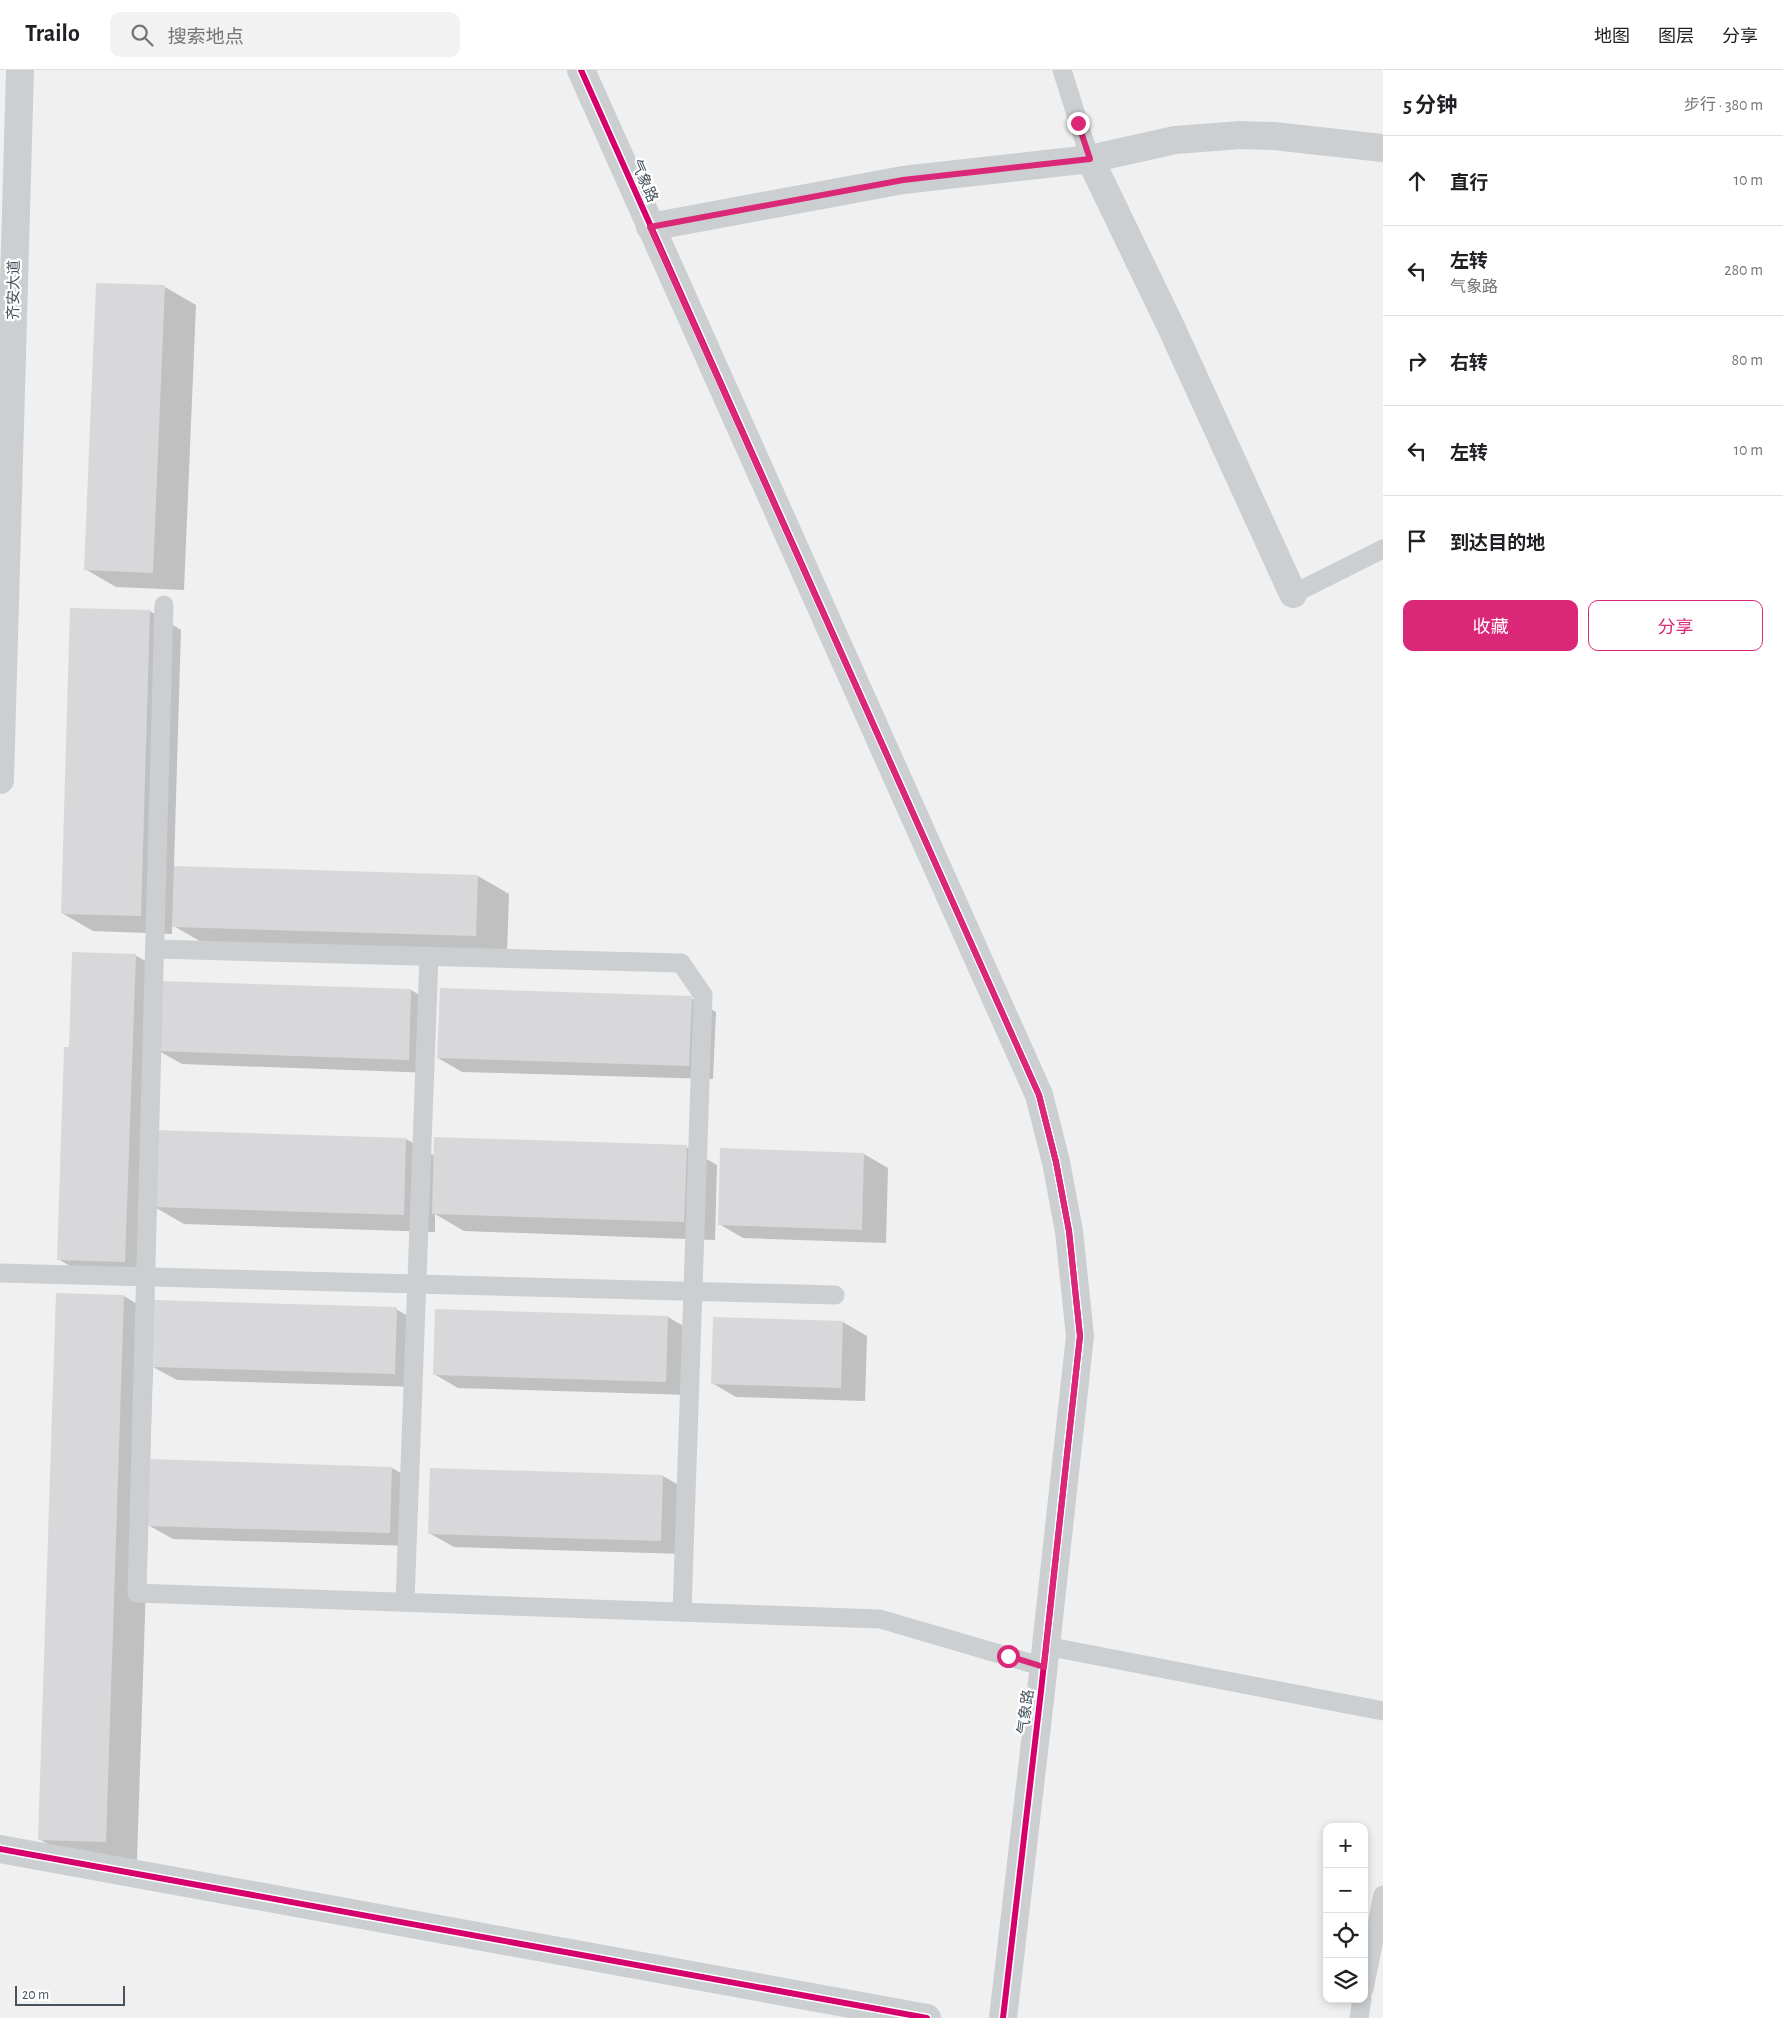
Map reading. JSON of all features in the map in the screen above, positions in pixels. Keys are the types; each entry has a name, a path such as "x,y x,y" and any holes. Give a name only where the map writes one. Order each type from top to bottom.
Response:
{"street":[{"name":"齐安大道","path":"0,780 20,70"},
{"name":"气象路","path":"581,70 1039,1095 1056,1162 1069,1231 1080,1336 1003,2018"},
{"path":"650,227 903,180 1090,159 1175,140 1241,135 1274,136 1383,148"},
{"path":"1090,159 1171,327 1294,594"},
{"path":"0,1850 928,2018"}],"lane":[{"path":"1062,70 1090,159"},
{"path":"1294,594 1383,549"},
{"path":"164,605 137,1593 880,1619 1045,1657 1383,1711"},
{"path":"155,949 681,963 703,995 682,1612"},
{"path":"405,1602 429,956"},
{"path":"0,1273 835,1295"},
{"path":"1368,1969 1383,1895"},
{"path":"1358,2018 1361,2003"}],"building":[{"path":"96,283 165,285 153,573 84,570"},
{"path":"70,608 150,610 141,916 61,914"},
{"path":"174,866 478,875 476,936 172,927"},
{"path":"72,952 136,954 125,1262 57,1260 64,1047 69,1047"},
{"path":"159,981 411,989 409,1060 157,1051"},
{"path":"440,988 692,996 689,1066 437,1058"},
{"path":"154,1130 406,1138 404,1215 151,1207"},
{"path":"434,1137 687,1145 684,1222 432,1214"},
{"path":"720,1148 864,1153 862,1230 718,1225"},
{"path":"56,1293 124,1295 106,1842 38,1840"},
{"path":"154,1300 397,1307 395,1374 151,1367"},
{"path":"435,1309 668,1316 666,1382 433,1375"},
{"path":"713,1317 843,1321 841,1388 711,1384"},
{"path":"149,1459 392,1467 390,1533 147,1526"},
{"path":"430,1468 663,1475 661,1541 428,1534"}],"cycle path":[{"path":"581,70 1039,1095 1056,1162 1069,1231 1080,1336 1003,2018"},
{"path":"0,1849 927,2018"}],"route":[{"path":"1008,1656 1044,1667 1080,1336 1076,1283 1069,1231 1056,1162 1039,1095 650,227 903,180 1090,159 1078,123"}]}
